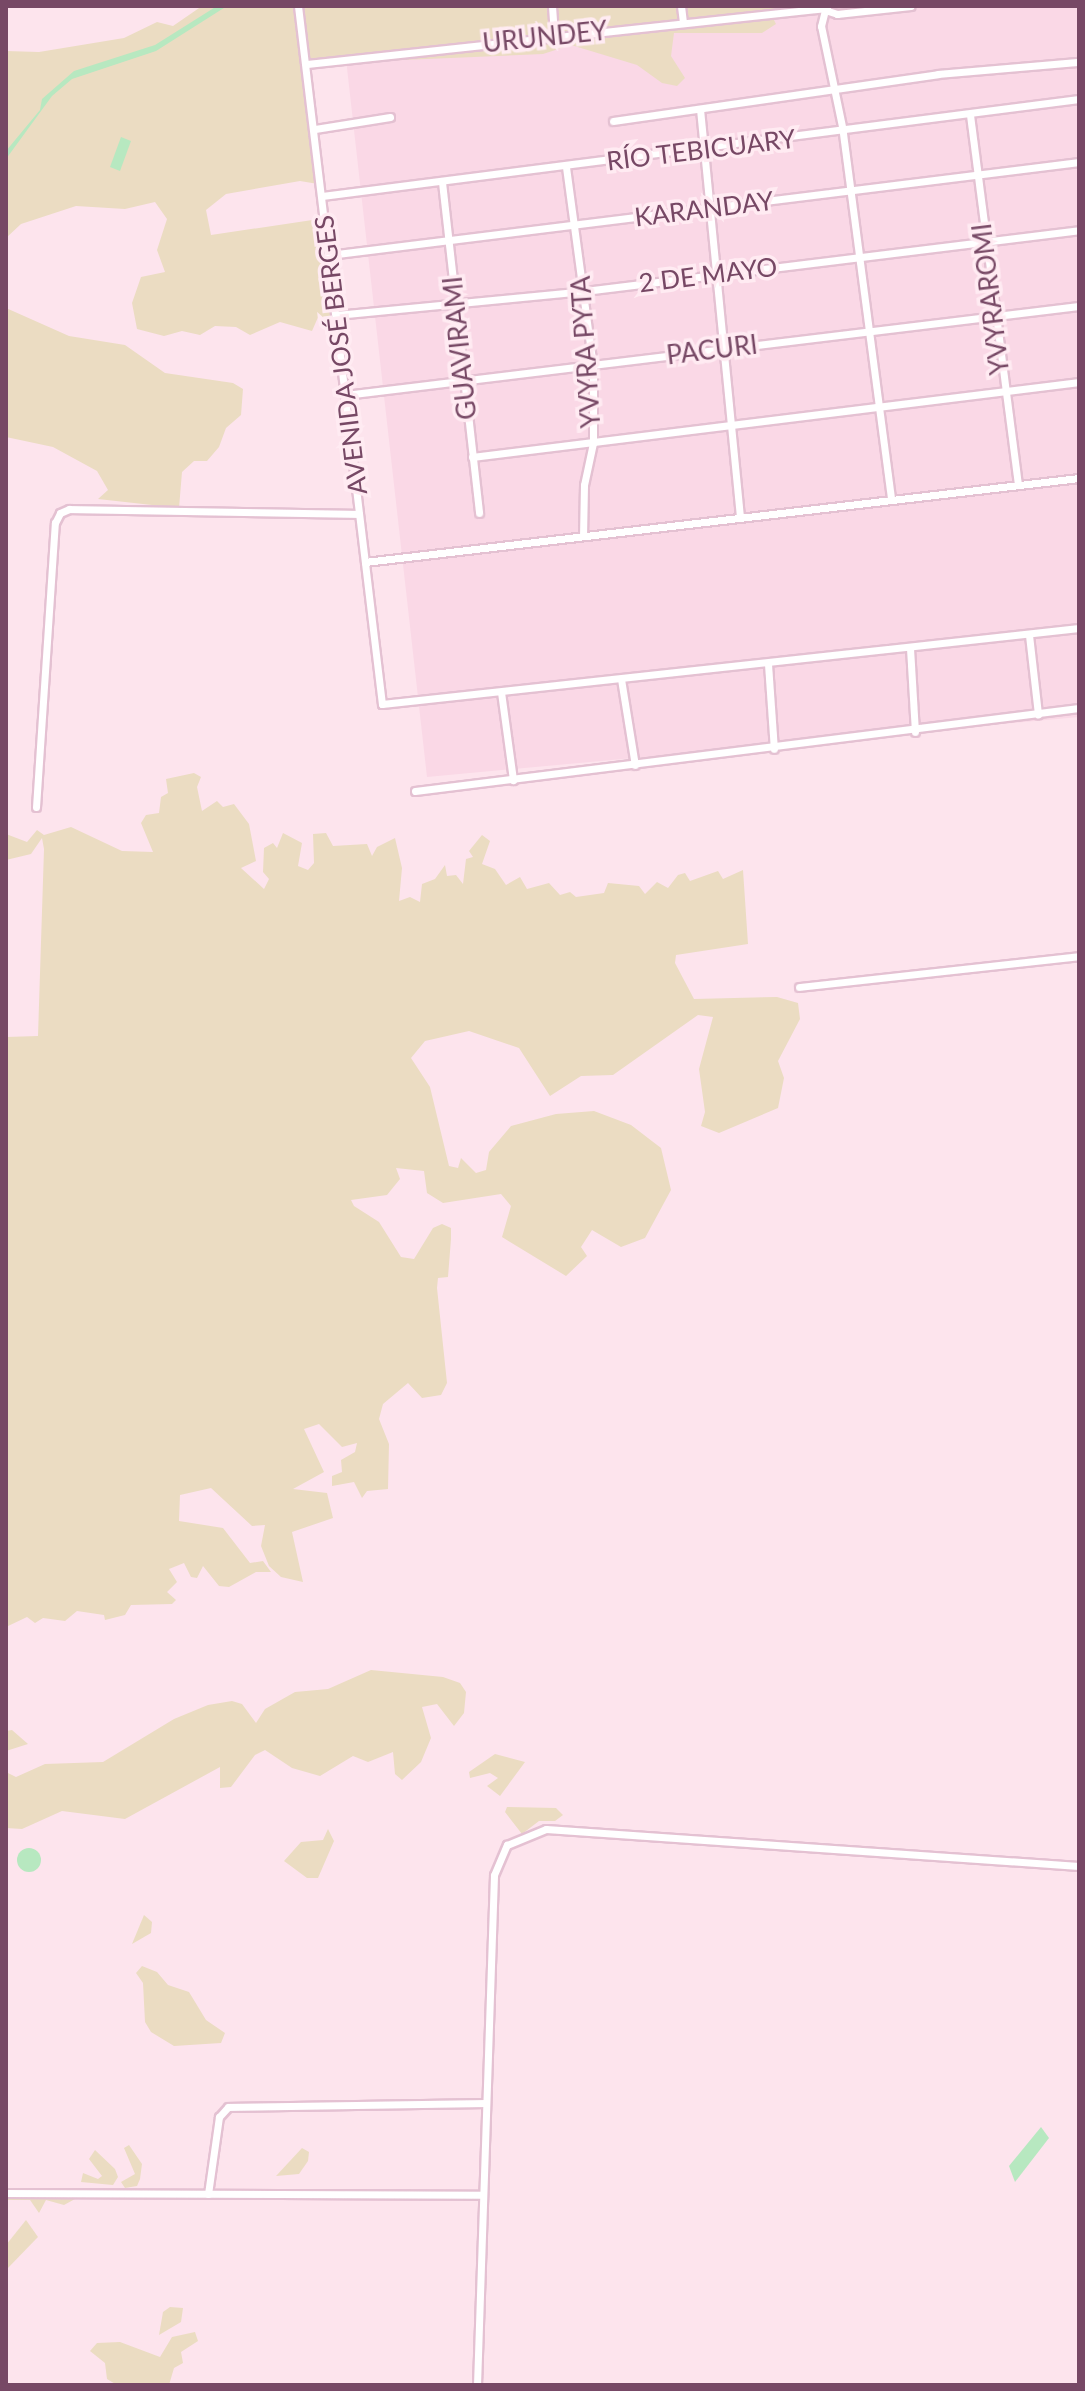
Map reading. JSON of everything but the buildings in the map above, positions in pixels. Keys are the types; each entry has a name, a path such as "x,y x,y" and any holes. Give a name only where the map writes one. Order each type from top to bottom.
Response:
{"street":[{"name":"AVENIDA JOSÉ BERGES","path":"298,6 382,704 501,692"},
{"path":"552,6 554,36"},
{"path":"681,6 683,22"},
{"name":"URUNDEY","path":"307,64 827,8 837,14 911,6"},
{"path":"827,8 821,26 832,92 843,131 891,498"},
{"path":"613,121 832,92 938,74 1079,62"},
{"name":"RÍO TEBICUARY","path":"322,196 1079,99"},
{"path":"700,109 740,517"},
{"name":"YVYRAROMI","path":"970,115 1002,390 1018,483"},
{"path":"315,129 390,117"},
{"name":"KARANDAY","path":"329,255 1079,162"},
{"name":"YVYRA PYTA","path":"566,167 593,366 593,443 584,485 583,536"},
{"name":"GUAVIRAMI","path":"442,182 479,513"},
{"name":"2 DE MAYO","path":"336,315 584,291 1079,230"},
{"name":"PACURI","path":"345,395 1079,306"},
{"path":"472,457 1079,382"},
{"path":"365,562 1079,478"},
{"path":"36,807 55,523 60,513 69,509 359,514"},
{"path":"513,780 501,692 1079,628"},
{"path":"1029,635 1038,714"},
{"path":"910,648 915,732"},
{"path":"768,664 774,749"},
{"path":"621,679 635,765"},
{"path":"415,791 915,732 1079,708"},
{"path":"799,987 1079,956"},
{"path":"477,2385 480,2195 494,1875 507,1845 546,1829 1079,1866"},
{"path":"208,2194 219,2117 228,2107 484,2103"},
{"path":"6,2193 480,2195"}],"shaded area":[{"path":"202,6 876,6 786,9 771,14 776,24 762,33 674,33 671,56 685,78 677,86 662,83 637,65 571,45 543,54 307,64 318,184 300,181 226,194 206,210 211,235 319,219 338,324 327,327 319,315 312,331 280,322 250,335 236,327 215,326 200,335 182,331 164,336 137,329 132,303 141,277 165,272 157,250 167,219 155,202 125,209 76,206 21,224 6,238 6,51 39,52 124,38 157,22 173,26"},
{"path":"217,6 227,6 156,51 72,79 52,96 6,159 6,151 40,110 42,99 74,71 155,45"},
{"path":"340,6 1079,6 1079,717 427,777"},
{"path":"121,137 131,141 120,171 110,167"},
{"path":"6,308 69,336 125,345 165,373 233,383 243,389 241,415 226,428 219,447 207,461 194,461 182,472 179,508 98,499 108,490 97,471 53,447 6,437"},
{"path":"194,773 201,777 197,787 202,811 217,801 223,807 234,804 249,824 256,861 241,868 264,889 269,879 263,872 264,848 273,843 277,848 283,833 302,843 298,866 308,870 314,863 313,834 326,833 333,846 367,844 372,856 377,847 395,838 402,868 399,901 410,897 420,902 422,884 435,879 445,865 447,876 456,875 463,884 466,859 473,857 469,851 482,835 490,841 482,864 495,869 506,885 520,877 527,889 549,883 560,895 570,892 576,897 604,893 608,883 639,886 645,894 657,882 668,888 678,875 685,873 690,881 718,871 723,879 743,870 748,944 676,955 675,963 694,999 777,997 798,1003 800,1019 778,1061 784,1078 778,1108 719,1133 701,1126 705,1112 699,1069 713,1017 698,1015 613,1075 581,1076 550,1096 519,1048 469,1031 425,1041 411,1058 430,1087 449,1166 458,1168 461,1158 476,1173 486,1170 489,1152 511,1126 556,1114 594,1111 631,1125 661,1148 671,1190 645,1238 621,1247 592,1230 581,1247 587,1256 566,1276 502,1237 511,1206 501,1194 443,1203 427,1193 424,1171 396,1168 400,1179 387,1195 351,1200 354,1206 379,1222 401,1257 414,1259 433,1228 442,1224 451,1228 451,1239 448,1277 438,1278 437,1288 447,1383 441,1395 422,1398 408,1383 383,1404 379,1419 389,1444 388,1489 367,1491 362,1498 354,1482 332,1486 332,1476 342,1472 341,1460 355,1452 357,1443 342,1447 319,1424 304,1429 324,1472 293,1489 327,1493 333,1518 292,1532 303,1582 281,1577 269,1566 261,1546 265,1525 252,1526 211,1488 180,1495 179,1521 223,1528 250,1563 263,1561 271,1572 256,1572 229,1587 219,1586 203,1566 197,1578 191,1577 184,1563 169,1569 177,1582 167,1592 176,1600 172,1604 131,1605 125,1615 105,1620 104,1615 77,1611 65,1621 43,1618 35,1623 27,1617 6,1627 6,1037 38,1036 44,849 42,838 31,854 6,860 6,834 27,842 37,830 44,835 71,827 122,851 153,852 141,823 146,815 159,813 161,797 168,793 166,779"},
{"path":"371,1670 443,1677 460,1683 466,1692 464,1713 454,1726 437,1704 422,1707 431,1738 421,1762 402,1780 395,1774 393,1752 368,1762 353,1756 320,1776 292,1768 265,1750 255,1755 231,1787 220,1788 220,1767 125,1819 62,1811 22,1829 6,1828 6,1772 16,1777 45,1764 103,1762 174,1719 208,1705 232,1701 242,1704 256,1723 265,1709 295,1692 328,1689"},
{"path":"12,1730 28,1744 6,1751 6,1731"},
{"path":"495,1754 525,1762 500,1796 487,1786 498,1778 490,1773 470,1778 469,1772"},
{"path":"507,1807 556,1808 563,1815 555,1821 539,1821 522,1834 505,1812"},
{"path":"328,1829 334,1841 318,1878 307,1878 284,1861 301,1842 323,1840"},
{"path":"29,1848 40,1855 41,1860 34,1871 29,1872 18,1865 17,1860 24,1849"},
{"path":"144,1915 152,1922 151,1933 132,1944"},
{"path":"142,1966 157,1972 168,1985 189,1992 206,2020 225,2033 221,2043 174,2046 151,2032 145,2022 143,1983 136,1973"},
{"path":"1041,2127 1049,2138 1015,2182 1009,2166"},
{"path":"129,2145 142,2164 137,2186 125,2188 121,2182 135,2174 124,2148"},
{"path":"302,2148 309,2152 308,2161 299,2174 276,2176"},
{"path":"95,2150 115,2169 118,2177 113,2185 81,2182 83,2173 98,2179 102,2176 89,2159"},
{"path":"42,2189 75,2194 75,2199 64,2205 46,2200 39,2213 30,2200 6,2200 6,2192"},
{"path":"26,2220 38,2237 6,2270 6,2245"},
{"path":"170,2307 183,2308 181,2322 159,2335 163,2312"},
{"path":"195,2332 198,2341 181,2352 183,2363 174,2368 169,2385 117,2385 107,2379 105,2363 90,2351 97,2343 120,2342 160,2357 172,2337"}]}
